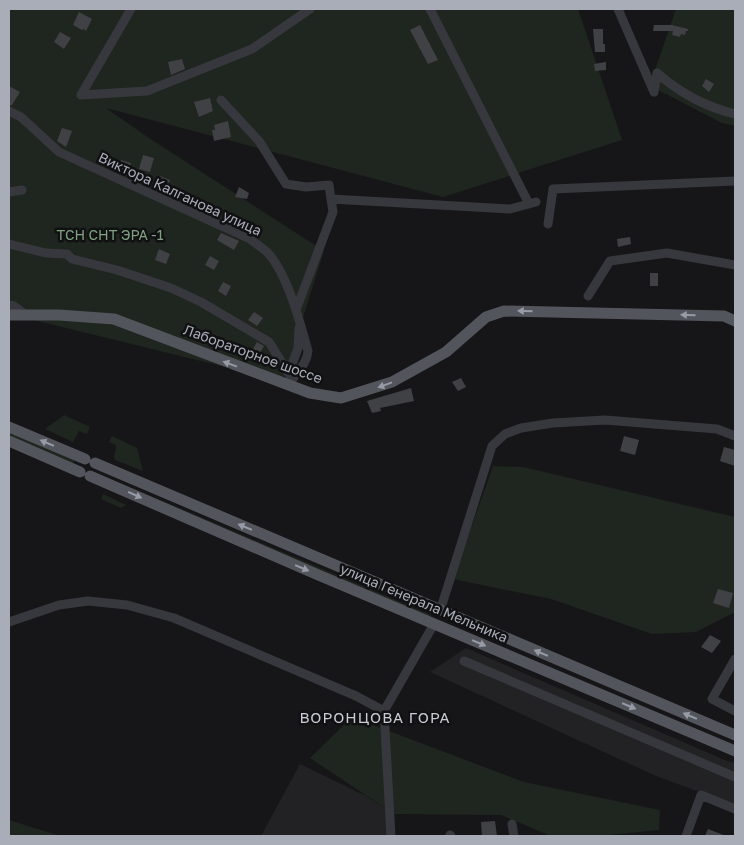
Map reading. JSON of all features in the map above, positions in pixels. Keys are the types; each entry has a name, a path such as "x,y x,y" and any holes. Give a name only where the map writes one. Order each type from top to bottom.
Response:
{"main road":[{"name":"Лабораторное шоссе","path":"9,315 59,314 114,319 290,379 310,393 341,398 392,382 422,366 446,352 486,317 504,311 724,316 735,321"},
{"name":"улица Генерала Мельника","path":"9,427 735,735"},
{"name":"улица Генерала Мельника","path":"9,442 735,751"},
{"path":"69,467 75,462 74,454"},
{"path":"102,481 99,476 100,472 108,469"},
{"path":"434,624 440,611"}],"street":[{"path":"131,9 82,95 147,90 252,49 310,9"},
{"path":"330,199 510,209 532,203 430,9"},
{"path":"618,9 654,92 658,73 672,86 714,108 735,114"},
{"path":"221,100 259,141 286,184 306,187 329,185 332,212 296,310"},
{"name":"Виктора Калганова улица","path":"9,111 21,117 59,152 250,239 268,253 278,269 296,310 308,351 308,357 290,379"},
{"path":"548,224 553,189 735,180"},
{"path":"9,192 22,190"},
{"path":"9,244 46,253 67,254 72,259 117,270 171,288 201,302 269,342 290,379"},
{"path":"588,296 610,261 667,253 735,265"},
{"path":"9,305 14,306 26,315"},
{"path":"440,611 492,446 505,434 521,428 604,420 717,429 735,436"},
{"path":"9,622 58,606 88,602 127,605 174,618 356,696 384,711"},
{"path":"391,836 384,711 434,624"},
{"path":"735,659 712,699 735,711"},
{"path":"464,661 735,777"},
{"path":"686,836 701,795 735,809"},
{"path":"512,824 514,836"}],"shaded area":[{"path":"466,648 735,763 735,805 656,776 430,672"},
{"path":"300,764 366,796 394,814 393,836 261,836"}],"green space":[{"name":"ТСН СНТ ЭРА -1","path":"9,9 578,9 622,140 443,197 106,108 324,251 283,381 9,314"},
{"path":"676,9 735,9 735,126 722,123 658,90 653,76"},
{"path":"64,415 90,427 87,434 79,431 73,442 45,429"},
{"path":"9,431 74,459 74,462 9,436"},
{"path":"112,436 137,448 143,471 115,460 116,445 109,442"},
{"path":"493,466 523,467 735,517 735,612 696,632 652,634 551,599 453,579"},
{"path":"108,478 431,615 430,620"},
{"path":"103,494 126,505 121,508 101,499"},
{"path":"352,717 524,782 660,810 659,830 599,836 551,836 501,815 394,814 310,758"},
{"path":"9,820 60,836 9,836"}],"building":[{"path":"79,12 92,19 86,31 73,25"},
{"path":"420,25 438,60 428,64 410,30"},
{"path":"654,25 672,25 688,29 688,31 686,31 685,35 681,34 680,37 672,35 673,31 653,31"},
{"path":"593,29 603,29 605,52 595,52"},
{"path":"60,32 71,38 64,49 54,42"},
{"path":"182,59 185,69 171,75 168,62"},
{"path":"606,62 606,70 595,71 594,64"},
{"path":"706,79 714,84 709,92 702,86"},
{"path":"9,86 20,92 12,105 9,105"},
{"path":"210,98 213,111 199,117 194,102"},
{"path":"228,121 231,137 214,141 212,130 215,130 214,125"},
{"path":"62,128 72,131 66,147 57,141"},
{"path":"143,155 154,158 150,172 139,169"},
{"path":"121,160 131,163 128,176 117,171"},
{"path":"160,176 170,180 166,191 155,187"},
{"path":"239,187 249,193 247,199 235,197"},
{"path":"221,233 239,241 234,250 217,240"},
{"path":"630,237 631,244 618,247 617,239"},
{"path":"159,249 170,254 166,264 155,260"},
{"path":"210,256 219,261 214,270 205,265"},
{"path":"650,273 658,273 658,286 650,286"},
{"path":"223,282 231,286 226,296 218,291"},
{"path":"254,312 263,318 257,326 248,320"},
{"path":"257,342 264,346 258,356 251,352"},
{"path":"461,378 466,387 458,391 452,382"},
{"path":"411,388 414,401 380,408 381,411 372,413 367,401"},
{"path":"624,436 639,440 635,455 620,451"},
{"path":"724,447 735,450 735,466 720,461"},
{"path":"718,589 733,593 729,608 713,603"},
{"path":"710,635 721,641 712,653 701,647"},
{"path":"495,821 497,836 482,836 481,822"},
{"path":"708,829 726,836 705,836"}],"district":[{"name":"ВОРОНЦОВА ГОРА","path":"375,718"}]}
